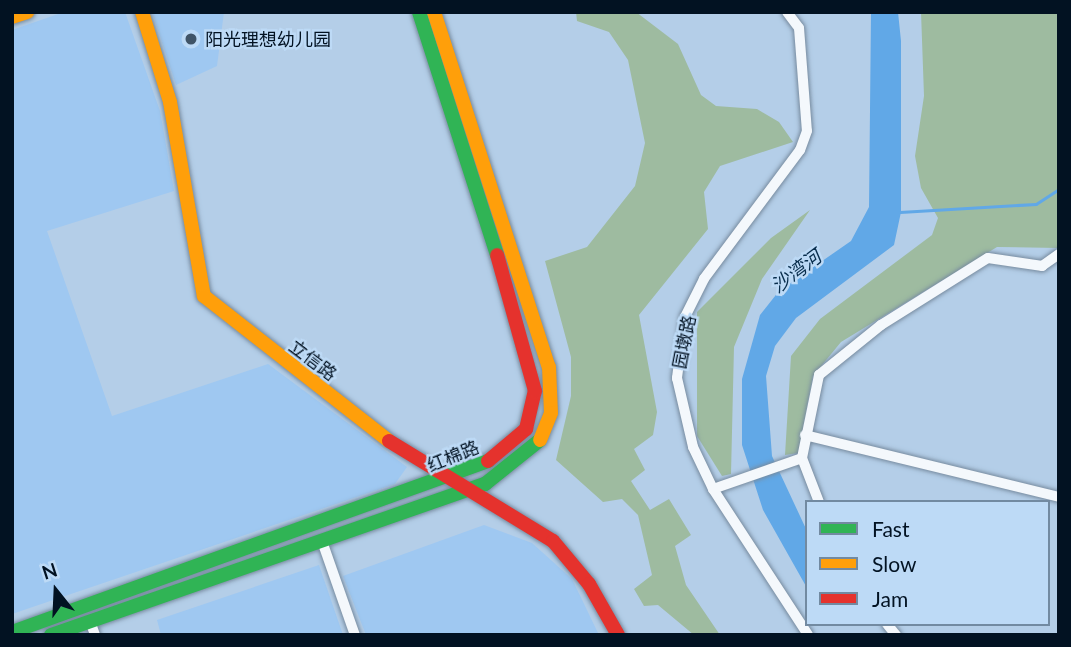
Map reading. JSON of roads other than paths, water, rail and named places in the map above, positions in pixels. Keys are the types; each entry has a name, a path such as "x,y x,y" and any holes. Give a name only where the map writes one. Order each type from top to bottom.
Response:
{"main road":[{"path":"12,17 27,12"},
{"name":"立信路","path":"142,12 170,102 204,296 446,481 553,541 589,584 618,635"},
{"name":"红棉路","path":"12,632 446,481 512,447 526,429 535,391 419,12"},
{"name":"红棉路","path":"51,635 93,628 323,541 463,492 504,475 537,447 552,391 544,348 434,12"}],"street":[{"name":"园墩路","path":"787,12 799,28 807,94 803,141 704,279 685,317 677,378 693,447 713,489 808,635"},
{"path":"818,500 802,458 819,375 881,325 988,258 1042,266 1059,254"},
{"path":"805,435 1059,497"},
{"path":"713,489 802,458"},
{"path":"323,541 355,635"}],"waterway":[{"path":"900,212 1036,204 1059,189"}],"place":[{"name":"阳光理想幼儿园","path":"191,39"}],"water label":[{"name":"沙湾河","path":"796,271"}]}
